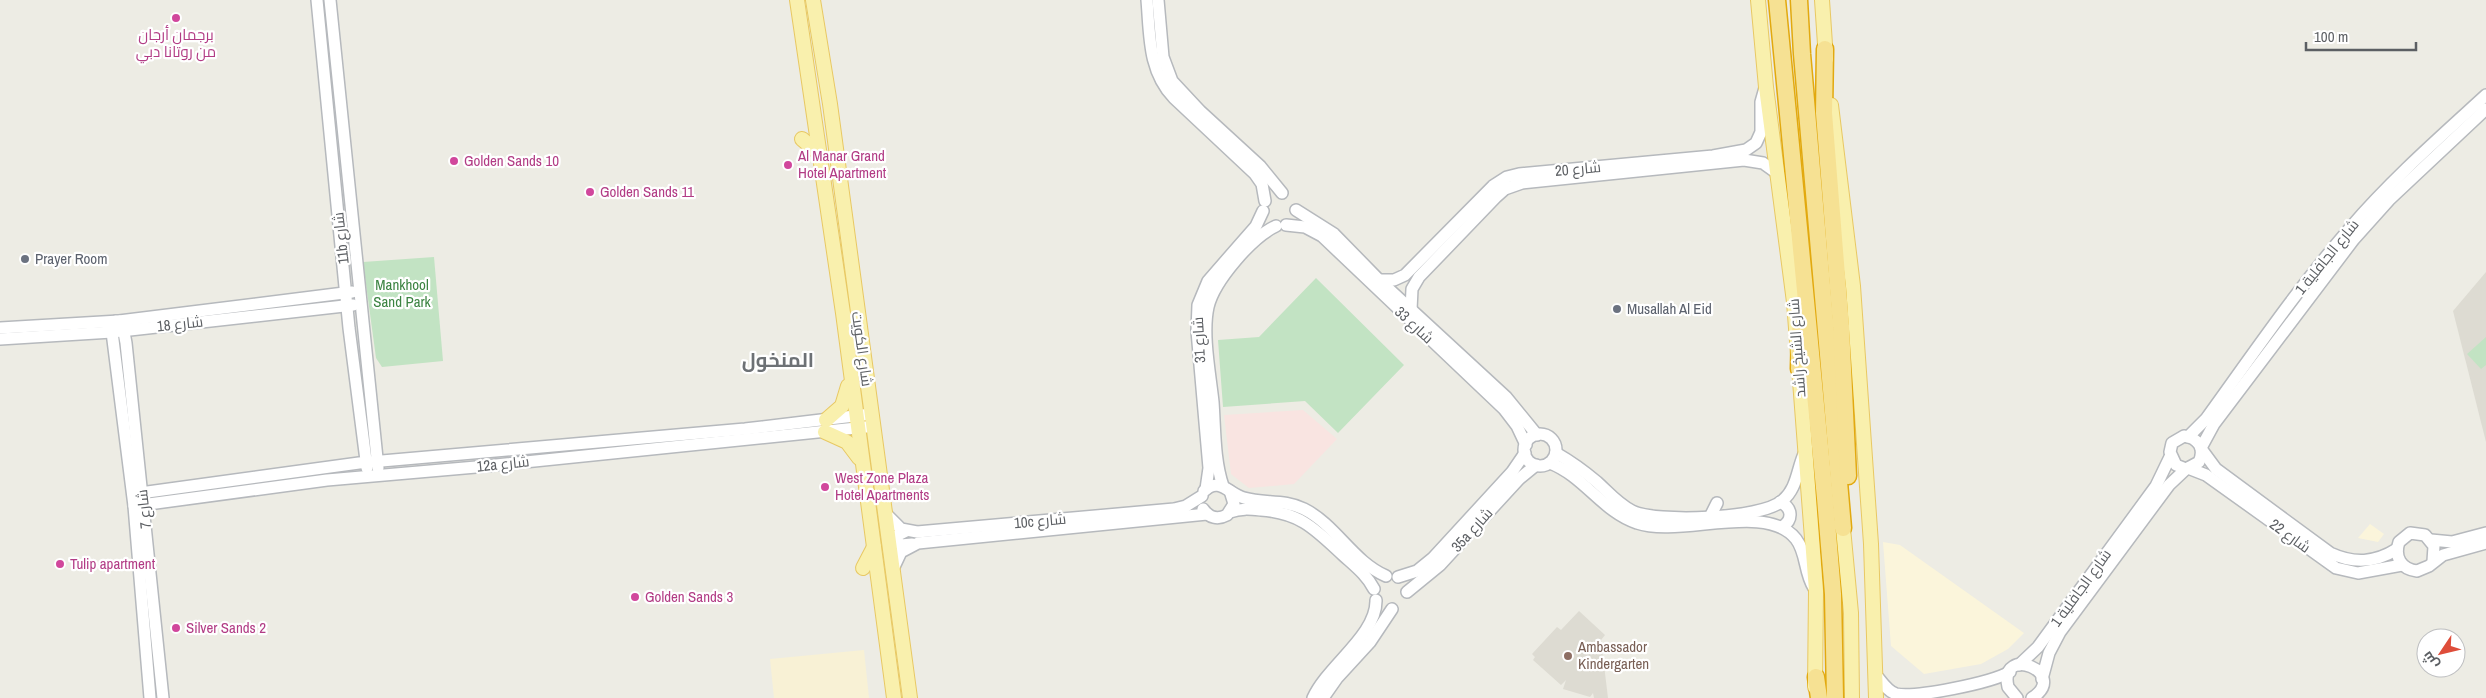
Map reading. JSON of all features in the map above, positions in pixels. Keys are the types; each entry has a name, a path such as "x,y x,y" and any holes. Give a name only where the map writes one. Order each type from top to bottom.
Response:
{"highway":[{"name":"شارع الشيخ راشد","path":"1776,0 1802,264 1835,528"},
{"name":"شارع الشيخ راشد","path":"1799,0 1835,528"},
{"path":"1825,49 1825,128 1842,326 1848,444 1848,478 1835,528 1835,698"},
{"path":"1798,369 1799,291 1802,264"},
{"path":"1816,677 1819,698"}],"main road":[{"name":"شارع الكويت","path":"797,0 851,375 864,423"},
{"name":"شارع الكويت","path":"813,0 830,104 864,423 862,463 894,698"},
{"name":"شارع الشيخ راشد","path":"1758,0 1766,87 1791,272 1816,591 1816,677 1814,698"},
{"path":"1822,0 1825,49 1853,286 1870,535 1876,698"},
{"path":"802,138 820,154"},
{"path":"851,375 842,406 825,426 847,442 862,463"},
{"path":"864,423 873,464 878,473 910,698"},
{"path":"1835,528 1852,613 1852,698"},
{"path":"863,568 874,553 882,571 892,627 896,632 902,633"}],"street":[{"name":"11b شارع","path":"317,0 349,328 364,441 372,462 373,476"},
{"name":"11b شارع","path":"330,0 376,446 372,462"},
{"path":"1148,0 1152,60 1162,84 1174,98 1255,174 1262,184 1266,219 1281,226 1292,220 1296,210 1292,199 1282,193 1260,166 1200,111 1172,81 1163,57 1158,0"},
{"name":"شارع 20","path":"1379,280 1394,280 1405,275 1493,186 1507,177 1519,174 1712,156 1746,150 1756,143 1761,132 1761,102 1766,87"},
{"name":"شارع الجافلية 1","path":"2188,437 2206,419 2300,289 2351,226 2382,193 2486,95"},
{"name":"شارع الجافلية 1","path":"2201,449 2214,424 2354,238 2389,200 2486,109"},
{"name":"شارع 20","path":"1411,310 1412,289 1419,277 1496,197 1511,186 1522,183 1749,160 1762,163 1777,173"},
{"path":"1264,206 1271,196 1282,193"},
{"name":"شارع 31","path":"1204,493 1209,474 1197,330 1198,305 1208,281 1252,231 1264,206"},
{"name":"شارع 33","path":"1296,210 1328,230 1379,280 1506,397 1537,435"},
{"name":"شارع 31","path":"1227,488 1218,466 1210,376 1207,328 1208,306 1222,278 1257,239 1281,226"},
{"name":"شارع 33","path":"1281,226 1305,227 1322,236 1504,409 1517,426 1525,449"},
{"path":"326,294 339,284 345,275"},
{"name":"شارع 18","path":"0,328 117,326 326,294 359,292"},
{"name":"شارع 18","path":"0,339 117,326 360,304"},
{"path":"321,307 337,314 349,328"},
{"name":"شارع 7","path":"117,326 140,474 138,499 145,522 163,698"},
{"name":"شارع 7","path":"117,326 138,499 150,698"},
{"name":"12a شارع","path":"138,499 161,490 372,462 864,423"},
{"name":"12a شارع","path":"138,499 161,502 373,476 825,426"},
{"path":"1553,458 1555,445 1551,439 1544,435 1530,438 1525,449 1530,462 1536,465 1553,458 1588,474 1622,505 1634,512 1661,518 1710,516 1762,510 1780,502 1793,488 1804,454"},
{"path":"2188,437 2196,440 2201,449 2199,462 2187,468 2176,465 2170,457 2172,443 2180,438 2188,437"},
{"path":"346,465 358,454 364,441"},
{"path":"376,446 382,454 393,460"},
{"name":"35a شارع","path":"1392,577 1417,571 1429,563 1512,472 1525,449"},
{"name":"شارع 22","path":"2201,449 2216,469 2336,556 2356,562 2369,561 2397,549"},
{"name":"شارع الجافلية 1","path":"1876,675 1890,692 1905,696 1981,684 2014,668 2038,647 2156,486 2170,457"},
{"path":"1553,458 1622,517 1643,525 1701,525 1760,521 1782,527 1800,544 1809,578 1816,591"},
{"name":"35a شارع","path":"1407,592 1440,565 1519,479 1536,465"},
{"name":"شارع الجافلية 1","path":"2042,681 2049,653 2060,632 2164,491 2187,468"},
{"name":"شارع 22","path":"2187,468 2206,475 2336,568 2358,573 2402,565"},
{"path":"140,474 148,483 161,490"},
{"path":"1214,485 1227,488 1244,498 1284,502 1304,509 1316,516 1370,567 1404,584 1407,592 1402,603 1392,608 1384,608 1366,576 1311,526 1299,518 1275,511 1244,509 1230,512 1219,518 1207,514 1201,506 1204,493 1214,485"},
{"path":"1227,488 1234,504 1230,512"},
{"name":"10c شارع","path":"906,531 917,532 1174,509 1186,506 1204,493"},
{"path":"145,522 152,510 161,502"},
{"path":"1710,516 1717,502"},
{"path":"1780,502 1788,508 1791,514 1789,520 1782,527"},
{"path":"884,512 894,524 906,531"},
{"name":"10c شارع","path":"912,544 1207,514"},
{"path":"906,531 898,534 896,540 901,545 912,544"},
{"path":"2431,540 2435,554 2429,566 2417,571 2402,565 2398,558 2397,549 2399,542 2410,533 2418,532 2431,540 2452,542 2486,533"},
{"path":"2433,561 2454,550 2486,543"},
{"path":"893,569 897,557 912,544"},
{"path":"1313,698 1325,677 1371,624 1376,613 1375,595 1378,581 1392,577"},
{"path":"1323,698 1337,678 1370,642 1392,608"},
{"path":"2017,698 2008,687 2007,679 2014,668 2034,666 2048,698"},
{"path":"2032,698 2038,693 2042,681"}],"shaded area":[{"path":"2486,272 2486,442 2453,311"},
{"path":"1303,410 1337,439 1294,484 1249,488 1231,474 1224,415"},
{"path":"2370,524 2384,534 2378,542 2358,538"},
{"path":"1883,542 1900,545 2024,633 2008,649 1981,664 1924,674 1891,646"},
{"name":"Ambassador Kindergarten","path":"1579,611 1605,635 1601,640 1608,698 1594,698 1593,693 1590,697 1563,689 1566,680 1561,685 1533,660 1535,657 1532,654 1557,627 1561,630"}],"green space":[{"name":"Mankhool Sand Park","path":"434,257 443,361 382,367 376,358 363,262"},
{"path":"1316,278 1404,365 1338,433 1305,401 1223,407 1218,340 1259,337"},
{"path":"2486,337 2486,365 2481,369 2467,354"}],"sand":[{"path":"864,650 869,698 774,698 770,659"}],"place":[{"name":"برجمان أرجان من روتانا دبي","path":"176,18"},
{"name":"Golden Sands 10","path":"454,161"},
{"name":"Al Manar Grand Hotel Apartment","path":"788,165"},
{"name":"Golden Sands 11","path":"590,192"},
{"name":"Prayer Room","path":"25,259"},
{"name":"Musallah Al Eid","path":"1617,309"},
{"name":"West Zone Plaza Hotel Apartments","path":"825,487"},
{"name":"Tulip apartment","path":"60,564"},
{"name":"Golden Sands 3","path":"635,597"},
{"name":"Silver Sands 2","path":"176,628"},
{"name":"Ambassador Kindergarten","path":"1568,656"}],"district":[{"name":"المنخول","path":"778,360"}]}
